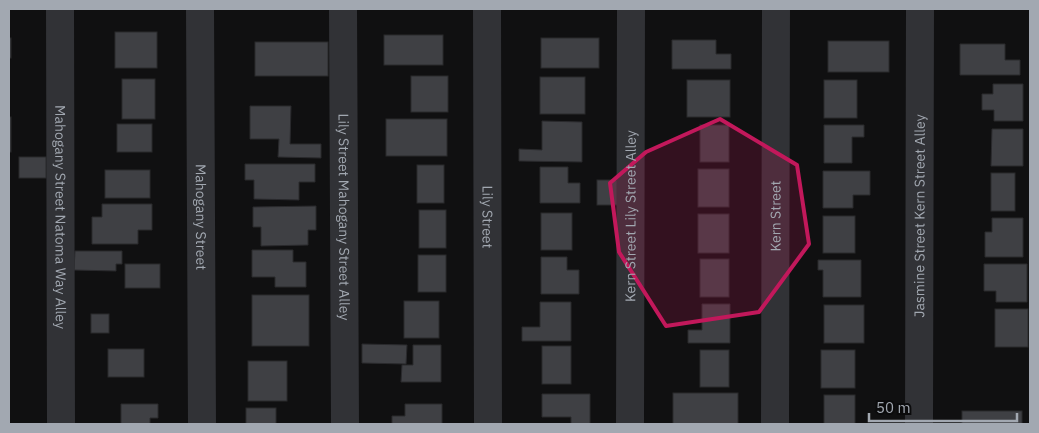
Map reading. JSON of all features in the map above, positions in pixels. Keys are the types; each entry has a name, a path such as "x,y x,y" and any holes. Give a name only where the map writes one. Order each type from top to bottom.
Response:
{"street":[{"name":"Mahogany Street Natoma Way Alley","path":"60,9 61,424"},
{"name":"Mahogany Street","path":"200,9 202,424"},
{"name":"Lily Street Mahogany Street Alley","path":"343,9 345,424"},
{"name":"Lily Street","path":"487,9 488,424"},
{"name":"Kern Street Lily Street Alley","path":"630,424 631,9"},
{"name":"Kern Street","path":"775,424 776,9"},
{"name":"Jasmine Street Kern Street Alley","path":"919,424 920,9"}],"highlighted area":[{"path":"720,119 797,165 809,244 759,312 666,326 619,252 610,183 646,152"}],"building":[{"path":"115,32 157,32 157,68 115,68"},
{"path":"384,35 443,35 443,65 384,65"},
{"path":"9,38 11,38 11,58 9,58"},
{"path":"541,38 599,38 599,68 541,68"},
{"path":"672,40 716,40 716,54 731,54 731,69 672,69"},
{"path":"828,41 889,41 889,72 828,72"},
{"path":"255,42 328,42 328,76 255,76"},
{"path":"960,44 1005,44 1005,60 1020,60 1020,75 960,75"},
{"path":"411,76 448,76 448,112 411,112"},
{"path":"540,77 585,77 585,114 540,114"},
{"path":"122,79 155,79 155,119 122,119"},
{"path":"687,80 730,80 730,117 687,117"},
{"path":"824,80 857,80 857,118 824,118"},
{"path":"993,84 1023,84 1023,121 994,121 994,110 982,110 982,94 993,94"},
{"path":"250,106 291,106 290,144 321,144 321,158 278,157 279,139 250,139"},
{"path":"9,117 11,117 11,152 9,152"},
{"path":"386,119 447,119 447,156 386,156"},
{"path":"542,121 582,122 582,162 519,161 519,149 542,150"},
{"path":"117,124 152,124 152,152 117,152"},
{"path":"700,125 729,125 729,162 700,162"},
{"path":"824,125 864,125 864,137 852,137 852,163 824,163"},
{"path":"992,129 1023,129 1023,166 991,166"},
{"path":"19,157 46,157 46,178 19,178"},
{"path":"245,164 315,164 315,182 299,182 299,200 254,199 254,180 245,180"},
{"path":"417,165 444,165 444,203 417,203"},
{"path":"540,167 568,167 568,183 580,183 580,203 540,203"},
{"path":"698,169 729,169 729,207 698,207"},
{"path":"105,170 150,170 150,198 105,198"},
{"path":"823,171 870,171 870,195 853,195 853,208 823,208"},
{"path":"991,173 1015,173 1015,211 991,211"},
{"path":"597,180 621,180 621,205 597,205"},
{"path":"102,204 152,204 152,230 138,230 138,244 92,244 92,217 102,217"},
{"path":"316,206 316,230 308,230 308,245 261,246 261,227 253,227 253,207"},
{"path":"419,210 446,210 446,248 419,248"},
{"path":"541,213 572,213 572,250 541,250"},
{"path":"698,214 729,214 729,253 698,253"},
{"path":"823,216 855,216 855,253 823,253"},
{"path":"992,218 1023,218 1023,257 985,257 985,232 992,232"},
{"path":"252,250 293,250 293,262 306,262 306,287 275,287 275,277 252,277"},
{"path":"75,251 122,251 122,264 116,264 116,271 74,270"},
{"path":"418,255 446,255 446,292 418,292"},
{"path":"541,257 567,257 567,270 579,270 579,294 541,294"},
{"path":"700,259 729,259 729,297 700,297"},
{"path":"818,260 861,260 861,297 823,297 823,270 818,270"},
{"path":"125,264 160,264 160,288 125,288"},
{"path":"984,264 1027,264 1027,302 996,302 996,291 984,291"},
{"path":"252,295 309,295 309,346 252,346"},
{"path":"404,301 439,301 439,338 404,338"},
{"path":"540,302 571,302 571,341 522,341 522,327 540,327"},
{"path":"702,304 730,304 730,343 688,343 688,330 702,330"},
{"path":"824,305 864,305 864,343 824,343"},
{"path":"995,309 1028,309 1028,347 995,347"},
{"path":"91,314 109,314 109,333 91,333"},
{"path":"362,344 407,345 406,364 362,363"},
{"path":"413,345 441,345 441,382 401,382 402,365 413,365"},
{"path":"542,346 571,346 571,384 542,384"},
{"path":"108,349 144,349 144,377 108,377"},
{"path":"700,350 729,350 729,387 700,387"},
{"path":"821,350 855,350 855,388 821,388"},
{"path":"248,361 287,361 287,401 248,401"},
{"path":"673,393 738,393 738,424 673,424"},
{"path":"542,394 590,394 590,424 571,424 571,417 542,417"},
{"path":"824,395 855,395 855,424 824,424"},
{"path":"121,404 158,404 158,418 150,418 150,424 121,424"},
{"path":"405,404 442,404 442,424 392,424 392,416 405,416"},
{"path":"246,408 276,408 276,424 246,424"},
{"path":"962,411 1022,411 1022,424 962,424"}]}
